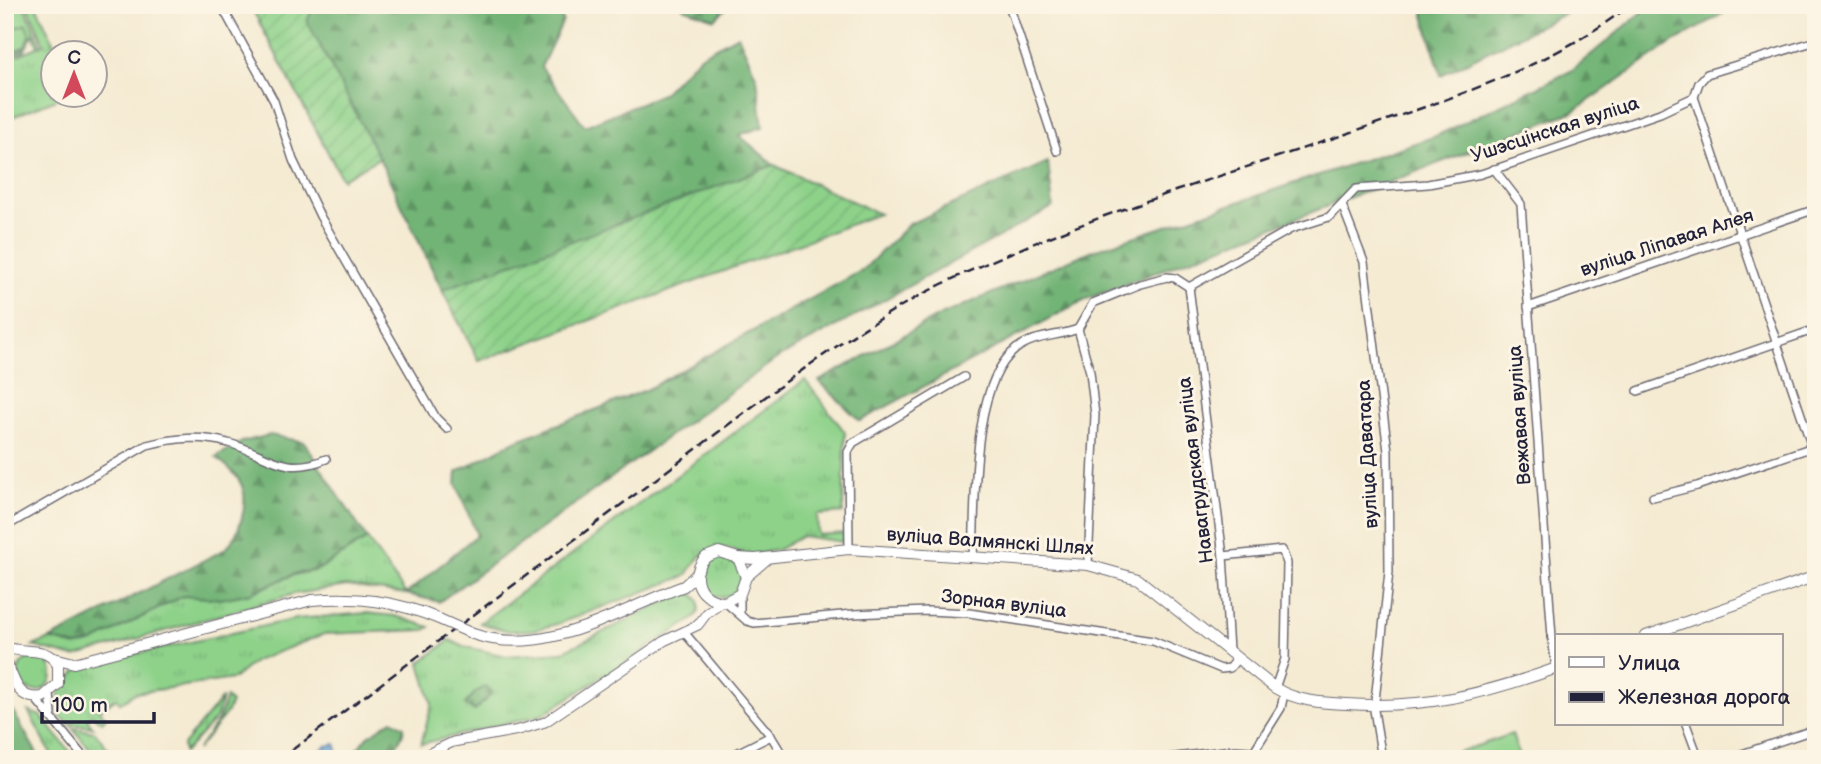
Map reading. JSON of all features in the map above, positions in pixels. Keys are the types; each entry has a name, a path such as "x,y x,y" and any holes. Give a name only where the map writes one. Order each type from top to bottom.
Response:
{"main road":[{"name":"вуліца Валмянскі Шлях","path":"738,558 768,558 849,549 1088,565 1138,579 1275,688 1284,694 1312,701 1375,706 1425,704 1488,692 1555,669"},
{"path":"74,663 50,694 35,698 20,693 12,680 18,657 24,653 40,650 54,658 74,663 312,600 343,597 396,603 473,634 503,642 542,640 684,586 696,575 701,562 712,553 726,552 738,558 746,577"},
{"path":"684,586 724,602 740,594 746,577 768,558"},
{"path":"696,575 702,593"},
{"path":"1661,634 1816,576"},
{"path":"5,647 24,653"},
{"path":"54,658 58,665 59,680"},
{"path":"5,659 12,672"}],"street":[{"path":"221,5 274,101 293,160 340,253 436,418 447,429"},
{"path":"1009,5 1056,151"},
{"name":"Ушэсцінская вуліца","path":"1189,287 1291,229 1329,217 1351,192 1364,187 1428,184 1494,169 1660,113 1694,97 1699,83 1707,74 1816,41"},
{"path":"1694,97 1816,459"},
{"name":"Вежавая вуліца","path":"1494,169 1521,204 1555,643"},
{"name":"вуліца Даватара","path":"1342,205 1364,262 1388,451 1389,572 1375,706 1382,759"},
{"name":"вуліца Ліпавая Алея","path":"1528,307 1816,209"},
{"path":"1088,565 1095,415 1090,372 1078,330 1093,303 1140,284 1167,277 1175,278 1189,287"},
{"name":"Навагрудская вуліца","path":"1189,287 1223,556 1229,650"},
{"path":"1638,391 1816,329"},
{"path":"973,557 978,454 984,413 996,375 1006,358 1024,343 1078,330"},
{"path":"849,549 848,452 853,443 964,377"},
{"path":"5,527 147,445 172,439 192,437 218,440 290,466 309,466 326,459"},
{"path":"1653,498 1814,447"},
{"path":"1223,556 1282,550 1287,563 1284,659 1275,688"},
{"path":"702,593 707,613"},
{"path":"740,594 740,614"},
{"path":"417,759 453,742 519,730 561,712 664,641 698,625 707,613 724,602 740,614"},
{"name":"Зорная вуліца","path":"740,614 747,621 754,623 853,614 942,611 1153,641 1221,669 1230,668 1238,658"},
{"path":"684,632 771,736 785,759"},
{"path":"50,694 53,718"},
{"path":"1160,759 1232,750 1250,755 1281,708 1284,694"},
{"path":"35,698 85,759"},
{"path":"1687,726 1699,759"},
{"path":"1727,759 1816,729"},
{"path":"725,759 771,736"}],"green space":[{"path":"5,5 24,5 38,38 38,47 33,34 25,50 15,54 5,51 24,48 30,35 26,24 5,32"},
{"path":"27,5 36,5 51,38 41,38"},
{"path":"250,5 314,5 307,21 379,158 342,179"},
{"path":"314,5 558,5 563,21 541,67 585,126 662,94 701,55 738,35 757,78 763,127 739,135 774,165 442,290 379,158 307,21"},
{"path":"683,5 729,5 715,19 683,8"},
{"path":"1421,5 1582,5 1441,75"},
{"path":"1651,5 1738,5 1672,43 1574,111 1084,300 860,421 819,381 939,316 1091,251 1436,136 1571,71"},
{"path":"26,23 30,35 27,45 15,51 5,49 5,32"},
{"path":"38,47 38,106 5,120 5,61"},
{"path":"1048,162 1053,207 776,359 439,602 406,594 477,535 456,484 457,472 513,442 646,390 863,270 909,224"},
{"path":"774,165 879,214 479,361 442,290"},
{"path":"805,380 845,432 843,513 817,515 818,535 845,533 842,542 802,536 777,550 746,556 731,549 714,548 699,557 686,576 557,624 535,630 509,631 480,623"},
{"path":"270,435 304,442 367,539 317,570 297,573 251,593 221,599 183,596 91,643 76,646 50,639 224,550 239,528 244,499 238,478 216,457 242,442"},
{"path":"367,539 406,594 347,586 294,594 74,657 33,646 50,639 76,646 183,596 196,596 317,570"},
{"path":"721,557 735,563 741,577 735,591 721,597 707,591 701,577 707,563"},
{"path":"683,593 693,594 699,601 699,612 692,620 542,715 421,744 432,704 420,663 450,640 462,646 506,656 562,652"},
{"path":"366,613 395,616 430,627 425,630 324,634 255,661 233,679 135,693 120,703 116,698 100,710 106,718 102,722 92,715 87,719 93,727 69,724 59,715 59,692 81,666 296,619"},
{"path":"35,657 47,662 52,674 47,686 35,691 23,686 18,674 23,662"},
{"path":"486,686 492,693 475,711 465,704 476,692"},
{"path":"5,697 40,759 5,759"},
{"path":"222,698 217,717 184,753 183,745"},
{"path":"226,698 231,703 227,712 197,750 219,719"},
{"path":"28,711 41,716 76,759 54,759"},
{"path":"392,720 404,727 397,744 384,754 349,759 367,737"},
{"path":"72,728 95,732 112,754 108,759 98,759"},
{"path":"1512,734 1520,759 1438,759"}],"water":[{"path":"336,744 338,759 310,759 326,746"}],"railway":[{"path":"280,759 765,397 834,348 905,304 991,261 1091,221 1420,109 1494,81 1564,48 1630,5"}]}
